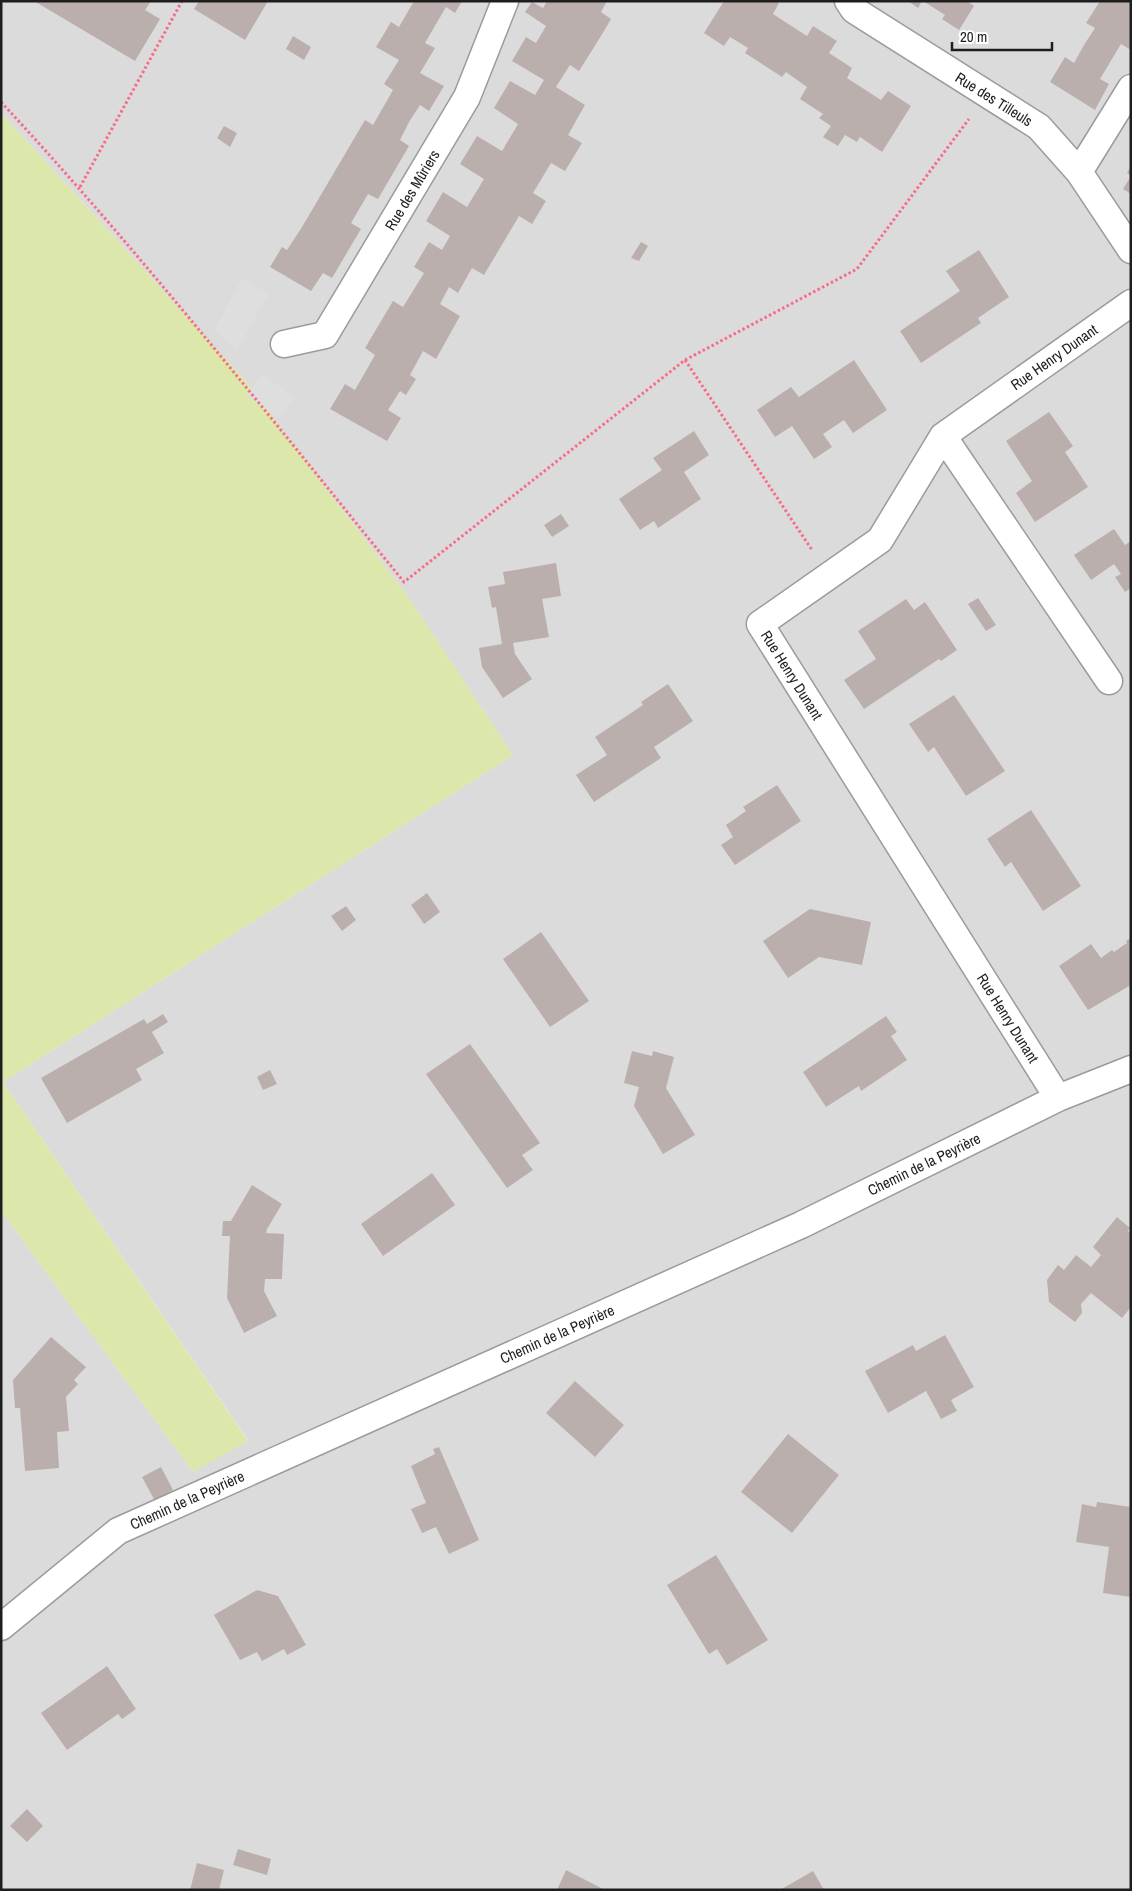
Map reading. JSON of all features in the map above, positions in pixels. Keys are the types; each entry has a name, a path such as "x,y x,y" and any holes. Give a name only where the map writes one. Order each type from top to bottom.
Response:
{"street":[{"name":"Rue des Mûriers","path":"284,344 325,335 467,97 505,1"},
{"name":"Rue des Tilleuls","path":"848,1 854,10 1039,127 1079,172 1131,250"},
{"path":"1079,172 1131,88"},
{"name":"Rue Henry Dunant","path":"1058,1098 760,624 880,540 942,436 1131,303"},
{"path":"942,436 1109,681"},
{"name":"Chemin de la Peyrière","path":"1,1627 118,1531 801,1225 1058,1098 1131,1069"}],"path":[{"path":"80,187 182,1"},
{"path":"1,102 80,187 404,582 685,360 857,269 987,94"},
{"path":"685,360 829,576"}],"shaded area":[{"path":"1,1 1131,1 1131,1890 1,1890 1,1211 193,1472 248,1440 3,1082 513,755 406,594 243,378 1,113"},
{"path":"242,278 269,294 236,351 215,329"},
{"path":"262,374 294,397 279,418 247,395"}],"green space":[{"path":"1,113 243,378 406,594 513,755 3,1082 248,1441 193,1472 1,1211"}],"building":[{"path":"34,1 151,1 145,10 160,19 135,61"},
{"path":"199,1 268,1 245,40 194,9"},
{"path":"414,1 462,1 455,13 446,7 425,43 435,48 420,73 444,86 429,111 420,105 409,122 400,140 409,146 378,199 368,194 351,223 361,229 332,278 323,273 311,291 270,267 282,247 287,250 302,227 365,120 373,125 393,90 384,84 399,60 376,47 391,22 399,27"},
{"path":"547,1 607,1 601,12 611,19 601,36 579,71 570,65 556,87 585,105 568,135 582,143 565,171 551,163 533,193 546,201 532,224 519,216 484,275 472,268 458,293 449,287 440,304 460,316 436,359 423,351 410,375 416,379 406,395 400,391 388,410 401,418 387,441 330,409 345,384 355,390 375,355 365,348 393,301 403,307 424,273 414,267 429,242 442,250 450,236 426,221 443,192 467,207 484,179 460,164 477,136 502,151 518,124 494,108 510,81 535,95 544,80 512,61 526,37 536,43 546,26 525,12 532,2 543,8"},
{"path":"724,1 776,1 779,3 773,14 807,36 813,26 837,41 829,53 852,68 847,78 881,100 888,91 911,106 882,152 860,137 857,142 845,135 838,146 823,137 831,126 819,118 823,114 800,99 807,87 786,72 782,77 745,53 748,48 730,37 724,46 704,33"},
{"path":"908,1 922,1 918,8"},
{"path":"923,1 967,1 974,6 959,30 942,19 945,15"},
{"path":"1100,1 1131,1 1131,50 1121,44 1100,79 1109,84 1095,110 1050,82 1065,57 1074,63 1095,28 1086,23"},
{"path":"293,36 311,47 304,60 286,49"},
{"path":"224,126 237,133 230,147 217,138"},
{"path":"1131,166 1131,176 1127,173"},
{"path":"1131,176 1131,194 1123,189"},
{"path":"641,242 648,246 639,261 631,258"},
{"path":"979,250 1009,297 978,318 981,323 921,363 900,331 960,291 946,271"},
{"path":"854,360 887,410 853,433 844,420 823,434 832,447 814,459 792,426 775,437 757,410 791,387 799,397"},
{"path":"1049,412 1073,446 1065,452 1088,487 1035,522 1016,493 1032,481 1006,441"},
{"path":"694,431 709,455 684,472 701,499 658,528 654,521 640,530 619,499 662,470 653,458"},
{"path":"561,514 569,526 552,537 544,525"},
{"path":"1114,529 1125,545 1131,541 1131,588 1125,592 1115,577 1121,574 1114,564 1091,580 1074,555"},
{"path":"556,563 561,596 542,599 549,637 513,643 515,654 532,679 503,698 482,667 479,648 502,644 496,607 492,608 488,587 505,584 503,572"},
{"path":"978,598 996,625 986,631 968,604"},
{"path":"906,599 914,610 925,602 957,650 941,661 939,659 864,709 844,680 876,659 858,631"},
{"path":"668,684 693,721 654,747 661,758 594,802 576,775 607,755 595,737 643,705 641,702"},
{"path":"954,695 1005,771 966,796 934,747 928,752 909,724"},
{"path":"777,785 801,821 735,865 721,845 733,837 726,825 746,811 743,807"},
{"path":"1031,810 1081,886 1043,911 1011,862 1005,867 987,839"},
{"path":"427,893 440,912 424,924 411,905"},
{"path":"346,906 356,920 342,931 331,916"},
{"path":"810,909 871,922 862,965 819,957 788,978 763,941"},
{"path":"541,932 589,1001 550,1027 503,959"},
{"path":"1131,938 1131,985 1088,1010 1059,966 1091,944 1101,958 1112,950 1114,952"},
{"path":"163,1014 168,1022 152,1032 164,1053 136,1069 142,1080 67,1123 41,1078 144,1019 147,1024"},
{"path":"886,1016 897,1032 891,1036 907,1060 861,1091 859,1086 826,1107 803,1072"},
{"path":"470,1044 540,1143 522,1155 533,1170 507,1188 426,1074"},
{"path":"632,1051 652,1056 653,1051 674,1057 666,1088 695,1135 663,1154 634,1106 639,1087 624,1083"},
{"path":"270,1070 277,1084 263,1090 257,1077"},
{"path":"432,1173 455,1205 383,1256 361,1224"},
{"path":"252,1185 282,1204 266,1233 284,1234 282,1279 265,1279 264,1291 277,1316 244,1333 227,1298 230,1236 222,1236 223,1221 231,1221"},
{"path":"1117,1217 1130,1228 1128,1231 1131,1234 1131,1307 1122,1318 1091,1293 1081,1304 1082,1313 1075,1322 1049,1302 1047,1280 1058,1265 1064,1270 1076,1255 1091,1267 1101,1255 1093,1247"},
{"path":"945,1335 974,1387 951,1400 957,1411 941,1419 926,1391 888,1413 865,1371 913,1345 916,1351"},
{"path":"51,1337 86,1367 74,1380 78,1384 66,1397 69,1431 57,1432 59,1468 25,1471 20,1408 15,1408 13,1380"},
{"path":"575,1381 624,1425 595,1457 546,1413"},
{"path":"788,1434 839,1475 792,1533 741,1492"},
{"path":"439,1447 479,1540 449,1554 436,1527 422,1533 411,1509 426,1503 411,1466 435,1454 433,1449"},
{"path":"161,1467 173,1490 155,1501 142,1477"},
{"path":"1097,1502 1131,1507 1131,1597 1103,1593 1109,1547 1076,1542 1082,1504 1096,1507"},
{"path":"716,1555 768,1640 727,1665 717,1649 709,1654 667,1585"},
{"path":"257,1590 278,1596 306,1645 287,1655 284,1649 262,1661 257,1652 240,1660 214,1615"},
{"path":"107,1666 136,1709 122,1719 118,1714 67,1750 41,1713"},
{"path":"27,1809 43,1826 27,1842 10,1826"},
{"path":"238,1849 271,1859 267,1875 233,1865"},
{"path":"197,1863 224,1870 219,1890 190,1890"},
{"path":"566,1870 605,1890 557,1890"},
{"path":"813,1871 824,1890 780,1890"}]}
